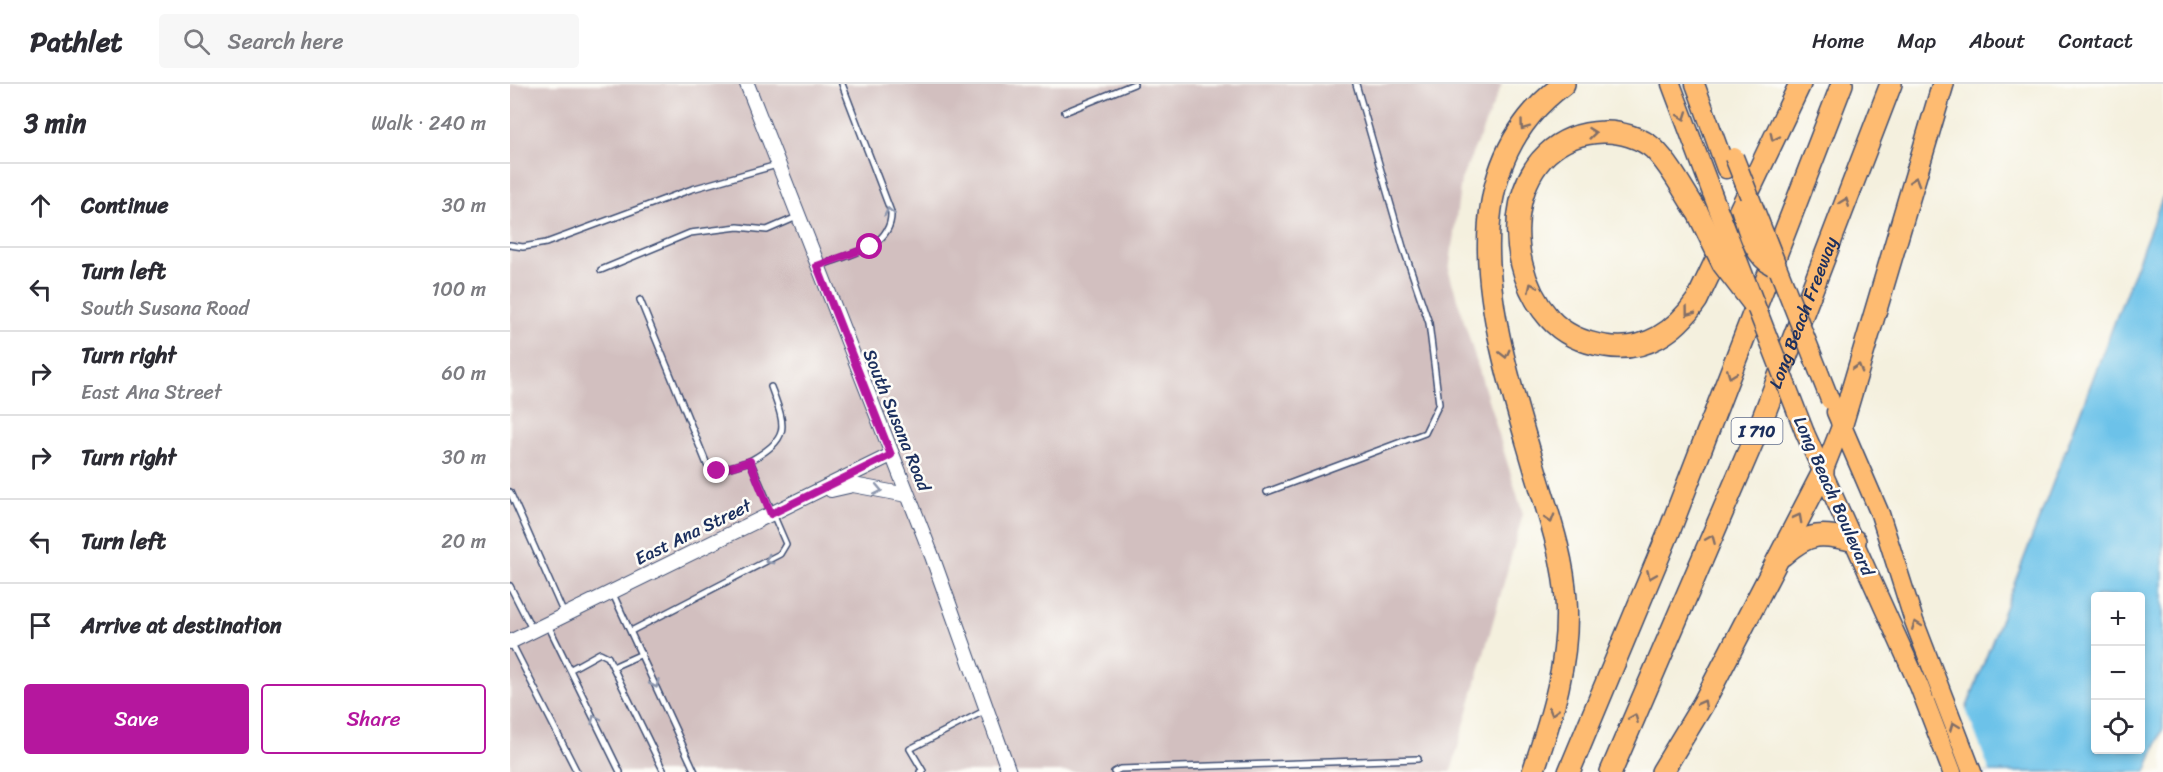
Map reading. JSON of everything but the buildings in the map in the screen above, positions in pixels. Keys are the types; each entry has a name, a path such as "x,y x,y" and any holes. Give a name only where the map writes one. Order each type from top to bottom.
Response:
{"highway":[{"path":"1533,772 1559,690 1567,602 1563,568 1554,530 1533,463 1492,305 1488,238 1497,179 1507,153 1535,111 1564,84"},
{"path":"1752,303 1722,264 1698,213 1671,171 1653,148 1639,140 1608,132 1574,136 1559,143 1546,154 1527,180 1522,195 1518,231 1523,267 1539,303 1549,318 1577,338 1611,347 1649,343 1665,336 1687,315 1697,300 1800,84"},
{"name":"I 710","path":"1569,772 1669,532 1842,84"},
{"name":"Long Beach Freeway","path":"1611,772 1762,420 1890,84"},
{"path":"1842,424 1943,84"},
{"path":"1662,772 1703,704 1823,472"},
{"path":"1774,564 1803,539 1826,534 1855,541"}],"main road":[{"name":"Long Beach Boulevard","path":"1671,84 1752,303 1805,433 1919,686 1952,772"},
{"path":"1695,84 1730,163"},
{"name":"Long Beach Boulevard","path":"1708,84 1730,163 1880,514 1905,594 1972,772"},
{"path":"1823,472 1842,424"}],"street":[{"name":"South Susana Road","path":"747,84 907,495 1009,772"},
{"name":"East Ana Street","path":"510,642 891,455"},
{"path":"808,496 853,485 907,495"}],"lane":[{"path":"817,266 870,247 887,235 891,222 891,212 842,84"},
{"path":"1065,112 1134,84"},
{"path":"1268,492 1425,433 1439,404 1430,323 1403,247 1356,84"},
{"path":"510,245 523,247 546,243 692,189 778,165"},
{"path":"601,270 690,233 738,227 767,230 798,217"},
{"path":"640,300 708,467 717,471 750,461 773,448 781,435 782,419 771,387"},
{"path":"631,631 780,554 786,544 771,514 750,461"},
{"path":"510,492 564,615"},
{"path":"510,586 533,631"},
{"path":"612,592 695,772"},
{"path":"548,624 620,772"},
{"path":"510,642 577,772"},
{"path":"571,669 600,653 608,657 664,772"},
{"path":"613,667 642,654"},
{"path":"920,772 922,771 910,749 987,709"},
{"path":"1114,772 1120,769 1418,759"}],"shaded area":[{"path":"510,84 1502,84 1461,180 1449,272 1523,514 1451,772 510,772"}],"water":[{"path":"2163,196 2163,728 2146,772 1942,772"}],"pier":[{"path":"1964,704 1990,772 1939,772"}],"route":[{"path":"717,471 750,461 771,514 891,455 817,266 870,247"}]}
